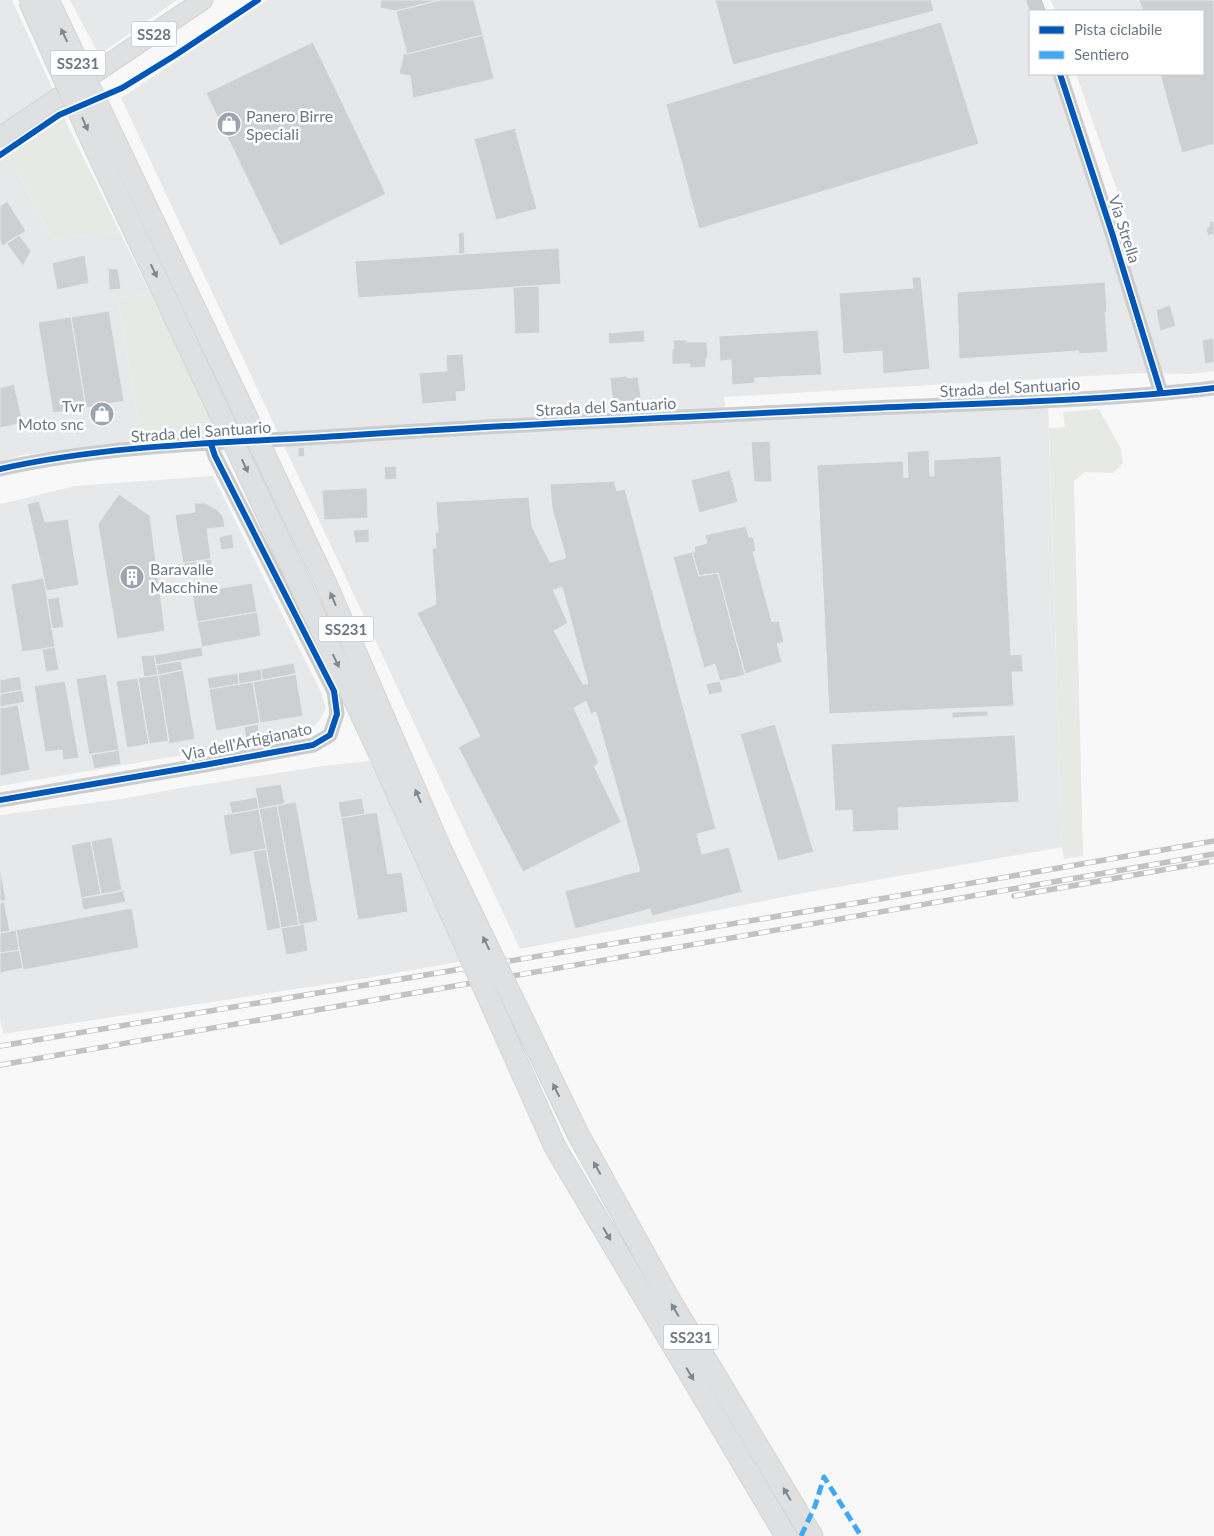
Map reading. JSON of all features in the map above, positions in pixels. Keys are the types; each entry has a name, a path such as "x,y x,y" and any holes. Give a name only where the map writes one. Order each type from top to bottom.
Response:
{"highway":[{"name":"SS231","path":"29,0 91,139 377,748 556,1147 786,1536"},
{"name":"SS231","path":"48,0 327,586 442,852 578,1134 668,1297 812,1536"}],"main road":[{"name":"SS28","path":"0,137 203,0"}],"street":[{"name":"Via Strella","path":"1060,75 1112,233 1161,393"},
{"name":"Strada del Santuario","path":"0,470 95,452 211,444 533,423 1161,393 1214,388"},
{"name":"Via dell'Artigianato","path":"0,800 204,766 313,745 330,735 337,714 334,692 308,637 252,531 211,444"}],"shaded area":[{"path":"0,0 12,0 54,92 0,130"},
{"path":"70,0 177,0 99,55"},
{"path":"267,0 1028,0 1030,10 1029,75 1056,75 1112,233 1130,227 1076,75 1204,75 1204,10 1055,10 1051,0 1214,0 1214,371 1191,374 1142,373 724,397 725,408 1048,405 1062,847 804,893 520,949 121,98"},
{"path":"64,118 120,232 52,239 9,155"},
{"path":"9,155 52,239 120,232 151,295 118,297 137,417 144,441 22,455 0,462 0,161"},
{"path":"151,295 219,434 144,441 137,417 118,297"},
{"path":"1099,409 1121,449 1123,463 1113,473 1085,472 1074,481 1083,856 1064,859 1062,847 1049,428 1065,427 1063,412"},
{"path":"213,476 321,692 326,708 320,720 310,731 301,735 0,786 0,502 1,504 75,486"},
{"path":"370,761 391,801 464,961 361,979 3,1034 0,1019 0,815 121,799 323,766"}],"building":[{"path":"381,0 440,0 396,11 380,8"},
{"path":"440,0 474,0 483,35 407,54 396,11"},
{"path":"715,0 931,0 934,11 733,65"},
{"path":"1139,0 1214,0 1214,144 1182,153 1160,75 1204,75 1204,10 1143,10"},
{"path":"941,22 979,144 699,229 666,104"},
{"path":"483,35 494,79 413,98 410,76 399,74 404,53 407,54"},
{"path":"313,42 386,194 280,246 206,93"},
{"path":"515,128 537,209 496,220 474,139"},
{"path":"7,201 26,231 3,246 0,241 0,206"},
{"path":"1214,221 1214,238 1212,234 1208,236 1206,228 1210,226 1209,222"},
{"path":"464,232 465,253 459,254 458,233"},
{"path":"19,235 31,251 23,266 6,243"},
{"path":"559,248 561,284 358,298 355,261"},
{"path":"85,255 89,283 57,290 52,263"},
{"path":"108,268 118,269 121,289 109,290"},
{"path":"912,277 921,277 930,369 883,374 882,351 843,354 839,293 913,288"},
{"path":"1105,282 1108,352 1079,354 1079,351 959,359 957,292"},
{"path":"539,286 540,333 515,334 513,287"},
{"path":"1170,305 1176,326 1160,331 1156,310"},
{"path":"109,311 124,401 86,408 71,317"},
{"path":"71,317 86,408 53,413 38,322"},
{"path":"644,330 645,342 609,344 608,333"},
{"path":"818,330 822,375 755,378 755,383 732,385 731,360 720,361 719,336"},
{"path":"1214,338 1214,362 1205,364 1202,340"},
{"path":"673,340 707,342 708,358 706,358 706,367 690,368 690,364 672,364"},
{"path":"463,354 466,391 456,392 457,401 422,404 419,373 447,371 446,355"},
{"path":"626,376 627,378 638,377 640,401 613,403 610,378"},
{"path":"14,384 23,423 0,428 0,388"},
{"path":"770,441 772,482 754,482 751,442"},
{"path":"304,447 305,456 298,457 298,448"},
{"path":"929,450 930,476 934,476 934,460 1001,456 1011,655 1022,654 1023,672 1012,672 1014,706 829,714 817,465 903,461 904,478 908,477 907,452"},
{"path":"396,466 397,479 385,480 384,467"},
{"path":"730,470 738,502 699,513 691,480"},
{"path":"614,481 617,491 625,489 716,829 697,834 702,854 729,847 742,892 652,916 650,909 575,929 565,891 640,871 596,712 591,714 586,701 574,708 599,763 594,766 621,822 523,872 458,747 480,736 417,613 436,604 432,548 436,548 435,533 438,532 436,502 529,497 532,527 550,562 566,558 552,508 550,484","holes":["562,587 588,684 583,684 554,631 568,623 553,590"]},
{"path":"367,488 368,518 324,520 322,490"},
{"name":"Baravalle Macchine","path":"119,494 150,516 165,631 117,639 98,524"},
{"path":"39,501 45,522 68,519 79,585 46,591 27,504"},
{"path":"194,503 205,503 216,509 223,516 225,527 207,529 211,559 183,563 175,515 195,512"},
{"path":"746,526 749,537 753,537 756,551 753,552 772,622 779,621 784,642 777,644 782,662 745,674 718,573 699,576 692,552 695,551 694,547 707,543 705,535"},
{"path":"369,529 369,542 355,543 353,530"},
{"path":"232,534 234,548 221,550 219,537"},
{"path":"692,552 699,576 718,573 745,675 720,681 715,664 704,668 673,557"},
{"path":"211,559 213,571 173,577 171,565"},
{"path":"44,578 55,647 22,652 11,584"},
{"path":"252,583 257,612 197,622 192,593"},
{"path":"59,597 64,627 52,629 47,599"},
{"path":"257,612 261,636 202,647 197,622"},
{"path":"55,647 59,670 46,672 42,649"},
{"path":"202,647 203,656 156,665 154,655"},
{"path":"154,655 158,675 144,677 141,656"},
{"path":"181,661 183,670 158,675 156,665"},
{"path":"294,663 296,674 262,680 261,669"},
{"path":"261,669 262,680 239,684 238,673"},
{"path":"183,670 195,739 169,744 158,675"},
{"path":"238,673 239,684 209,689 207,678"},
{"path":"106,674 119,750 89,755 76,679"},
{"path":"296,674 303,716 260,723 253,682"},
{"path":"158,675 169,741 149,744 138,678"},
{"path":"20,676 22,690 0,694 0,680"},
{"path":"138,678 149,744 127,748 116,681"},
{"path":"65,681 79,758 63,760 62,750 45,752 34,686"},
{"path":"720,681 723,692 709,695 706,684"},
{"path":"253,682 260,723 216,731 209,689"},
{"path":"22,690 25,702 0,707 0,694"},
{"path":"18,705 30,770 0,776 0,708"},
{"path":"988,711 988,716 952,718 952,712"},
{"path":"258,724 261,742 247,744 244,727"},
{"path":"775,724 814,852 778,861 740,734"},
{"path":"1015,735 1019,802 898,808 899,830 853,832 852,810 835,811 831,744"},
{"path":"119,750 121,764 94,769 91,754"},
{"path":"281,784 285,804 259,809 255,788"},
{"path":"257,797 259,809 232,814 229,802"},
{"path":"362,798 365,814 341,818 338,802"},
{"path":"296,802 318,921 299,925 277,805"},
{"path":"277,805 299,925 281,928 259,809"},
{"path":"259,809 266,849 230,855 223,815"},
{"path":"377,812 388,874 402,872 408,912 358,920 341,818"},
{"path":"112,837 122,891 101,895 91,841"},
{"path":"91,841 101,895 81,898 71,845"},
{"path":"266,849 281,928 267,931 253,851"},
{"path":"0,867 6,900 0,901"},
{"path":"123,890 126,902 83,910 81,898"},
{"path":"4,902 10,931 0,933 0,903"},
{"path":"132,908 139,948 23,970 16,930"},
{"path":"304,924 308,951 286,955 281,928"},
{"path":"16,930 19,950 0,953 0,933"},
{"path":"19,950 23,968 0,973 0,953"}],"railway":[{"path":"0,1046 857,903 1214,841"},
{"path":"0,1065 1214,854"},
{"path":"1014,896 1214,861"}],"marked path":[{"path":"801,1536 815,1506 824,1477 861,1536"}],"cycle path":[{"path":"0,155 59,115 122,88 258,0"},
{"path":"1060,75 1112,233 1161,393"},
{"path":"0,469 84,454 212,443 606,421 1086,399 1214,388"},
{"path":"0,800 313,745 330,735 337,714 334,691 215,456 211,444"}],"place":[{"name":"Panero Birre Speciali","path":"229,124"},
{"name":"Tvr Moto snc","path":"102,414"},
{"name":"Baravalle Macchine","path":"132,577"}]}
